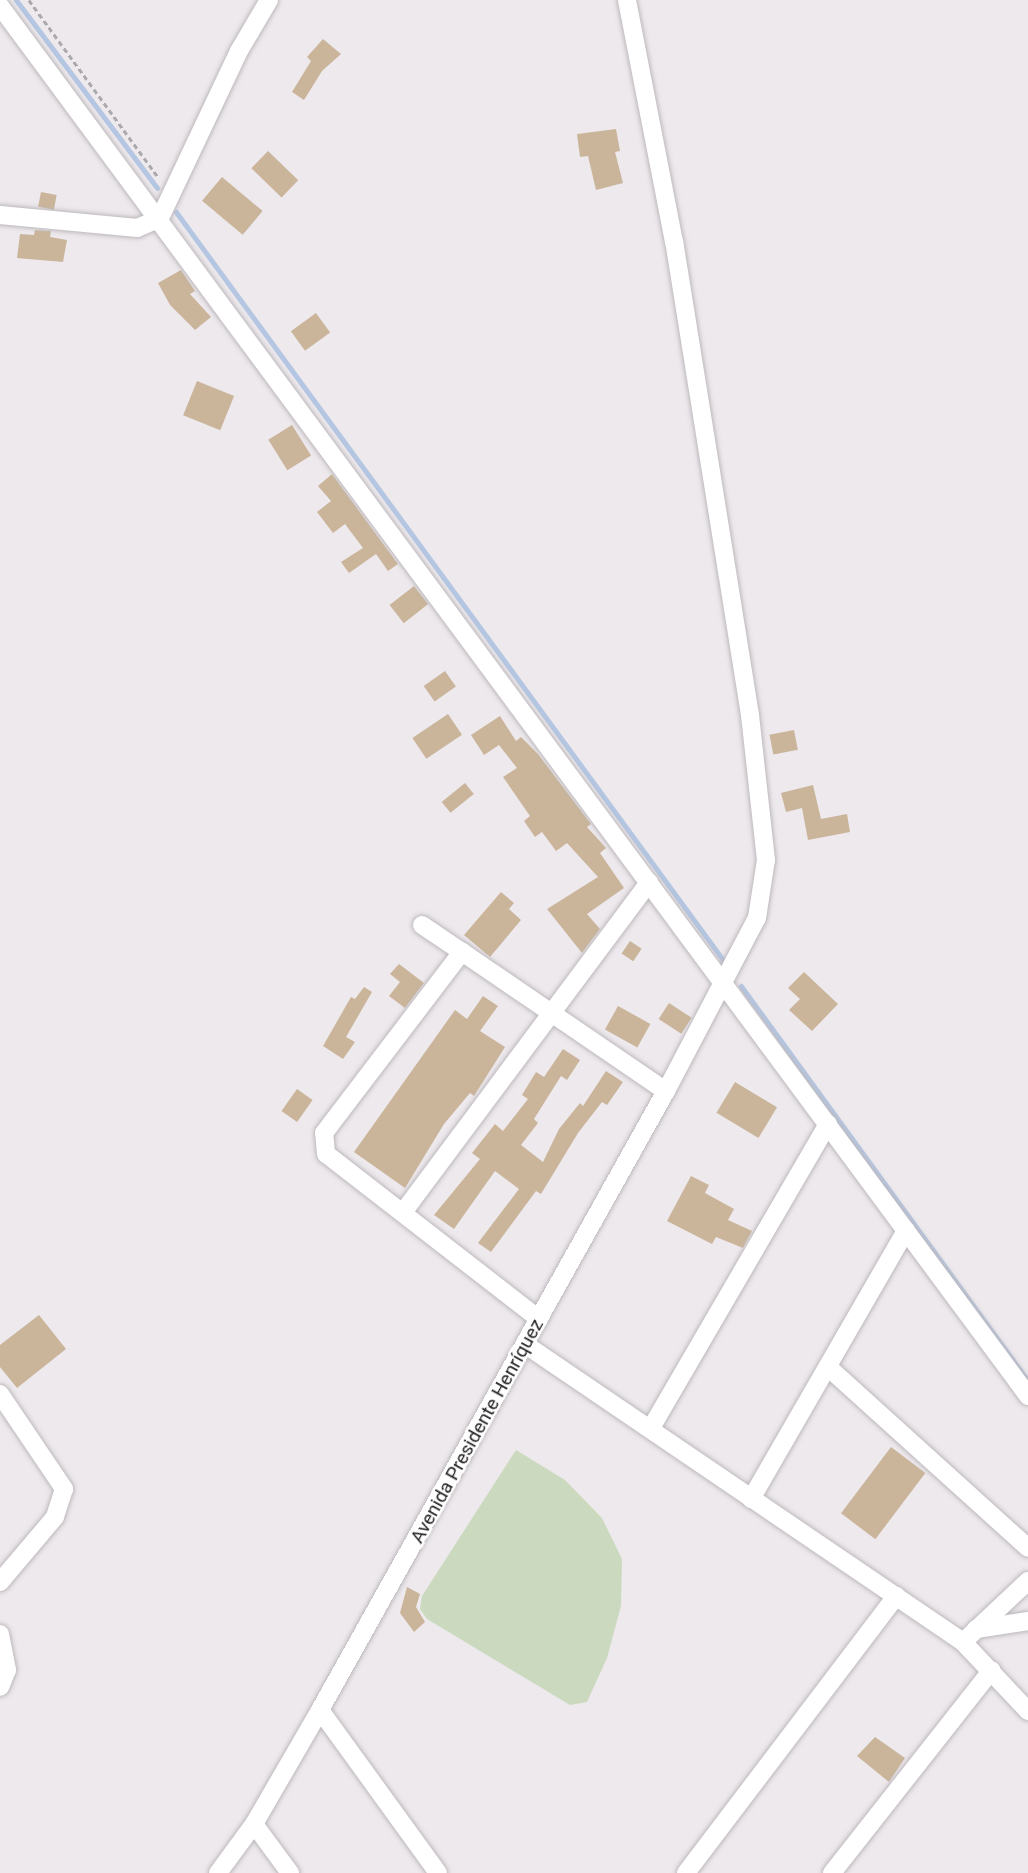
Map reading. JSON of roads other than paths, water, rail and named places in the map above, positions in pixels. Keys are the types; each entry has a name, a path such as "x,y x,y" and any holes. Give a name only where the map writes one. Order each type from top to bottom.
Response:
{"street":[{"path":"0,215 137,228 160,218 239,51 269,0"},
{"name":"Avenida Presidente Henríquez","path":"218,1873 254,1824 320,1710 526,1345 666,1091 757,918 766,860 748,701 674,242 627,0"},
{"path":"0,6 160,218 1028,1396"},
{"path":"404,1211 649,883"},
{"path":"422,925 666,1091"},
{"path":"462,953 324,1133 326,1154 404,1211 539,1319"},
{"path":"651,1428 828,1124"},
{"path":"751,1499 829,1368 906,1230"},
{"path":"526,1345 896,1596 970,1635 992,1670 1028,1711"},
{"path":"829,1368 1028,1548"},
{"path":"0,1394 64,1489 55,1517 0,1582"},
{"path":"970,1635 1028,1581"},
{"path":"686,1873 896,1596"},
{"path":"970,1635 1028,1621"},
{"path":"0,1634 7,1670 0,1687"},
{"path":"832,1873 992,1670"},
{"path":"320,1710 438,1873"},
{"path":"254,1824 290,1873"}],"waterway":[{"path":"16,0 157,188"},
{"path":"176,212 726,964"},
{"path":"741,986 1027,1380"}]}
